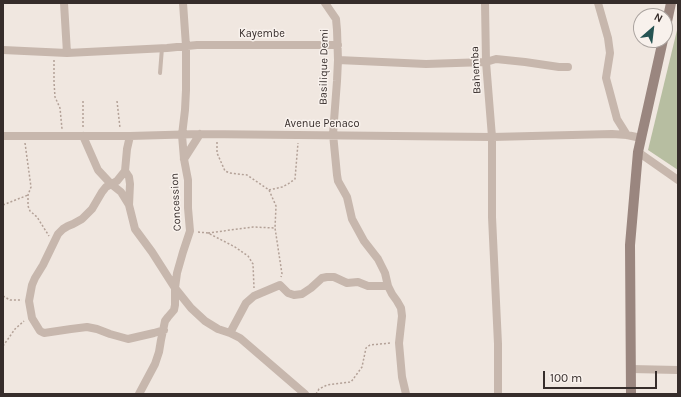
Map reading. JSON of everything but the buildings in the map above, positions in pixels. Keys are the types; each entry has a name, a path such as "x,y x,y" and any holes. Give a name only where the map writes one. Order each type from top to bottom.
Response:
{"main road":[{"path":"631,394 630,245 638,152 661,48"}],"street":[{"path":"64,3 67,53"},
{"name":"Concession","path":"139,394 155,364 165,321 174,310 175,288 179,266 190,231 188,180 182,135 186,90 186,46 183,3"},
{"name":"Basilique Demi","path":"325,3 336,19 338,45 332,134 336,175 347,197 352,219 364,241 378,259 385,272 388,286 401,308 402,316 399,343 402,378 406,394"},
{"name":"Bahemba","path":"485,3 486,62 492,136 492,217 498,344 498,394"},
{"path":"598,3 608,38 610,53 606,78 608,90 617,119 627,135"},
{"name":"Kayembe","path":"3,50 67,53 186,46 338,45"},
{"path":"338,60 426,64 486,62 496,59 568,67"},
{"path":"184,159 200,134"},
{"name":"Avenue Penaco","path":"3,136 332,134 492,136 612,134 641,138"},
{"path":"83,136 98,170 120,192 129,205"},
{"path":"130,136 125,171 130,184 129,205 135,229 175,288 191,308 205,321 218,329 240,338 305,394"},
{"path":"638,152 678,180"},
{"path":"125,171 117,181 106,187 87,215 63,229 58,234 32,285 30,301 32,318 40,331 44,333 87,327 128,339 164,330"},
{"path":"230,333 246,303 254,296 280,285 291,295 302,294 322,278 327,277 334,277 347,283 358,282 368,286 388,286"},
{"path":"631,369 678,370"}],"lane":[{"path":"160,73 162,48"}],"path":[{"path":"54,52 54,82 56,97 60,108 63,136"},
{"path":"117,100 121,136"},
{"path":"83,101 83,136"},
{"path":"216,134 217,153 225,172 230,174 247,175 269,190 276,206 275,228 282,274 280,285"},
{"path":"269,190 282,187 295,179 299,135"},
{"path":"24,136 30,187 28,206 30,211 37,217 54,242"},
{"path":"3,205 28,195"},
{"path":"190,231 208,233 253,227 275,228"},
{"path":"208,233 235,246 251,259 253,264 254,296"},
{"path":"3,296 10,300 30,301"},
{"path":"3,346 15,329 26,320 32,318"},
{"path":"316,394 319,389 327,385 351,382 362,367 366,348 370,346 399,343"}],"green space":[{"path":"678,26 678,170 648,150"}]}
